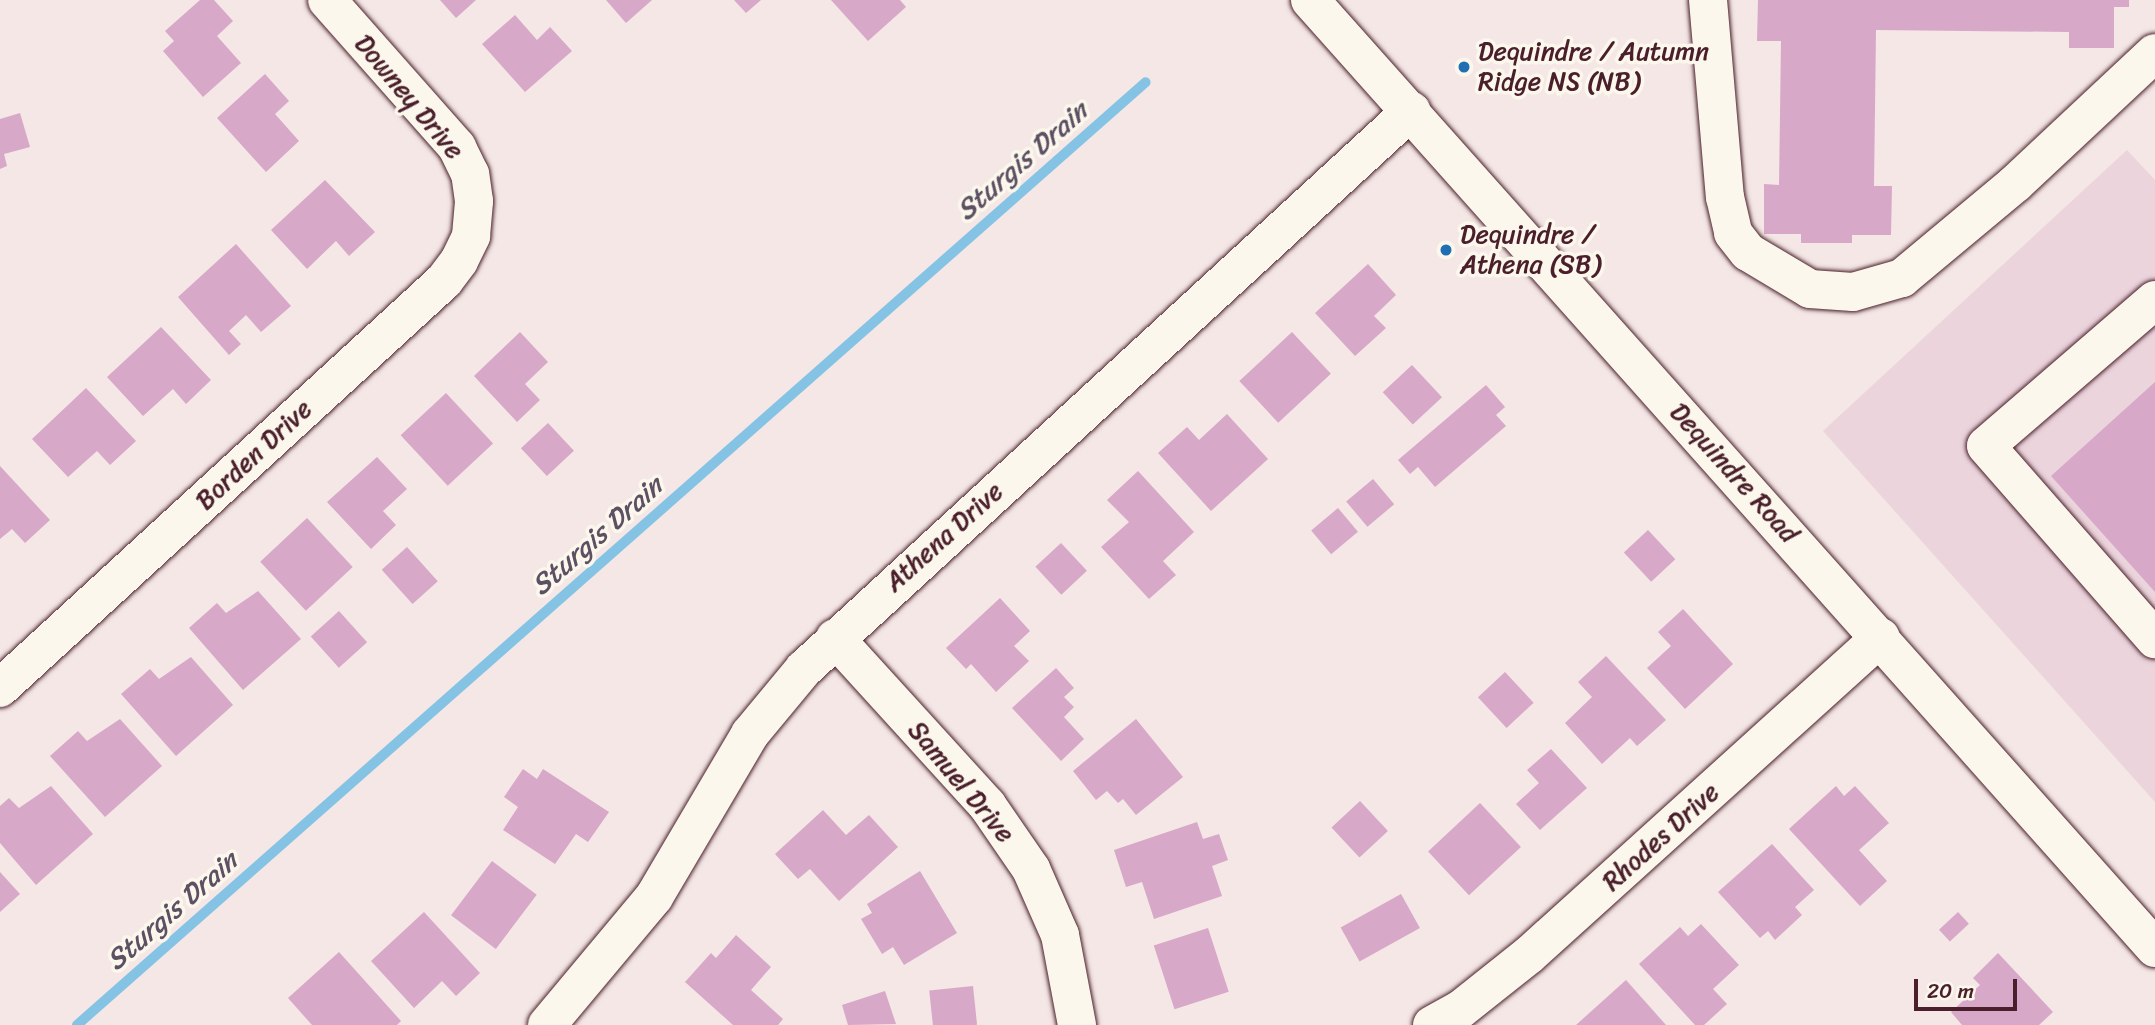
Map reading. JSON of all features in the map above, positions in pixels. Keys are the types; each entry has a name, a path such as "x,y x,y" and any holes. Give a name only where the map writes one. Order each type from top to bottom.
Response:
{"street":[{"name":"Downey Drive","path":"327,0 457,147 470,174 474,201"},
{"path":"1709,0 1725,197 1733,233 1748,252 1810,289 1853,292 1902,278 2016,183 2155,53"},
{"name":"Dequindre Road","path":"1316,2 2153,943"},
{"name":"Athena Drive","path":"547,1025 654,897 750,734 835,638 1411,110"},
{"name":"Borden Drive","path":"0,688 444,281 471,236 474,201"},
{"path":"2155,300 1986,446 2155,639"},
{"name":"Rhodes Drive","path":"1432,1025 1461,1009 1529,955 1881,637"},
{"name":"Samuel Drive","path":"835,638 987,805 1031,869 1060,935 1077,1025"}],"shaded area":[{"path":"2127,150 2155,180 2155,802 1823,431"}],"building":[{"path":"200,0 214,0 233,21 217,36 241,63 203,97 163,51 174,41 165,31"},
{"path":"440,0 476,0 456,18"},
{"path":"606,0 652,0 626,23"},
{"path":"734,0 761,0 746,13"},
{"path":"831,0 900,0 906,7 868,41"},
{"path":"1758,0 2129,0 2129,7 2114,7 2114,48 2069,48 2069,32 1876,30 1874,186 1892,186 1891,235 1852,235 1852,243 1801,243 1801,234 1764,234 1764,184 1779,185 1781,41 1757,41"},
{"path":"515,15 537,40 550,27 572,51 525,92 482,44"},
{"path":"265,74 289,101 275,114 299,141 266,172 217,118"},
{"path":"20,113 30,147 4,154 7,166 0,169 0,119"},
{"path":"325,180 375,232 349,256 336,241 307,269 271,230"},
{"path":"236,244 291,306 261,332 246,315 229,331 241,344 229,355 178,297"},
{"path":"1368,264 1396,295 1374,316 1386,328 1355,356 1315,313"},
{"path":"161,327 211,380 186,404 173,389 143,416 107,377"},
{"path":"520,332 548,362 525,384 540,400 517,422 474,376"},
{"path":"1292,332 1331,374 1278,423 1239,381"},
{"path":"1412,365 1442,397 1413,424 1383,392"},
{"path":"2155,382 2155,592 2051,476"},
{"path":"1486,385 1505,407 1496,415 1506,426 1435,487 1418,467 1410,474 1398,460"},
{"path":"86,388 136,441 110,465 97,451 68,477 32,439"},
{"path":"446,393 493,443 448,486 401,435"},
{"path":"1227,414 1268,459 1211,511 1158,453 1187,427 1199,440"},
{"path":"548,423 574,451 547,476 521,448"},
{"path":"377,457 407,489 383,511 396,525 371,549 327,502"},
{"path":"0,466 50,520 25,543 12,529 0,539"},
{"path":"1138,471 1194,532 1163,561 1176,575 1149,599 1101,547 1129,522 1107,500"},
{"path":"1373,479 1394,504 1367,527 1346,501"},
{"path":"1338,508 1358,532 1331,554 1311,530"},
{"path":"307,518 353,567 306,611 260,562"},
{"path":"1648,530 1675,559 1651,582 1624,553"},
{"path":"1061,543 1087,571 1061,595 1035,567"},
{"path":"407,547 438,581 413,604 382,570"},
{"path":"258,591 301,639 243,690 189,628 217,603 226,613"},
{"path":"1000,598 1030,631 1014,646 1029,661 996,692 971,664 966,669 946,648"},
{"path":"1683,609 1733,664 1685,709 1647,668 1671,646 1658,632"},
{"path":"339,611 367,642 339,668 311,636"},
{"path":"1606,656 1666,720 1637,746 1630,738 1602,764 1565,723 1592,697 1578,682"},
{"path":"191,657 233,705 176,756 121,694 150,669 159,679"},
{"path":"1056,668 1074,688 1064,697 1074,707 1064,717 1084,739 1061,761 1012,708"},
{"path":"1505,672 1534,703 1507,728 1478,697"},
{"path":"120,719 162,766 105,817 50,756 78,731 87,741"},
{"path":"1136,719 1183,777 1136,815 1123,799 1118,803 1107,791 1096,800 1073,771"},
{"path":"1551,749 1587,788 1540,830 1516,804 1539,783 1527,770"},
{"path":"523,769 537,779 543,769 609,812 588,842 576,834 555,864 503,830 518,807 504,797"},
{"path":"51,786 93,834 36,885 0,843 0,806 9,798 19,808"},
{"path":"1836,786 1844,796 1855,786 1889,823 1859,850 1887,881 1860,906 1789,829"},
{"path":"1360,801 1388,831 1359,858 1331,828"},
{"path":"1480,803 1521,847 1469,895 1428,851"},
{"path":"823,810 846,835 869,815 898,847 839,901 810,869 798,879 775,854"},
{"path":"1197,822 1203,839 1219,834 1228,860 1212,866 1222,896 1154,919 1142,882 1126,887 1114,850"},
{"path":"1772,844 1814,890 1795,907 1802,915 1775,940 1768,931 1760,938 1718,892"},
{"path":"492,861 537,895 496,949 451,915"},
{"path":"920,871 957,933 904,965 893,947 882,954 861,919 872,913 867,904"},
{"path":"0,872 20,894 0,912"},
{"path":"1401,894 1420,928 1360,962 1341,927"},
{"path":"424,912 480,973 456,996 442,981 414,1008 371,961"},
{"path":"1958,912 1969,924 1950,941 1939,930"},
{"path":"1701,924 1739,965 1713,989 1727,1004 1704,1025 1695,1025 1639,964 1680,927 1688,936"},
{"path":"1208,928 1229,992 1174,1009 1154,946"},
{"path":"736,935 771,967 751,990 783,1019 778,1025 733,1025 685,982 711,953 716,958"},
{"path":"339,952 401,1021 397,1025 312,1025 288,998"},
{"path":"1998,953 2053,1012 2039,1025 1962,1025 1951,1012 1980,985 1973,978"},
{"path":"1626,980 1666,1025 1576,1025"},
{"path":"973,986 977,1025 933,1025 929,991"},
{"path":"885,991 896,1024 848,1025 842,1005"}],"waterway":[{"name":"Sturgis Drain","path":"77,1025 1146,82"}],"place":[{"name":"Dequindre / Autumn Ridge NS (NB)","path":"1464,67"},
{"name":"Dequindre / Athena (SB)","path":"1446,250"}]}
